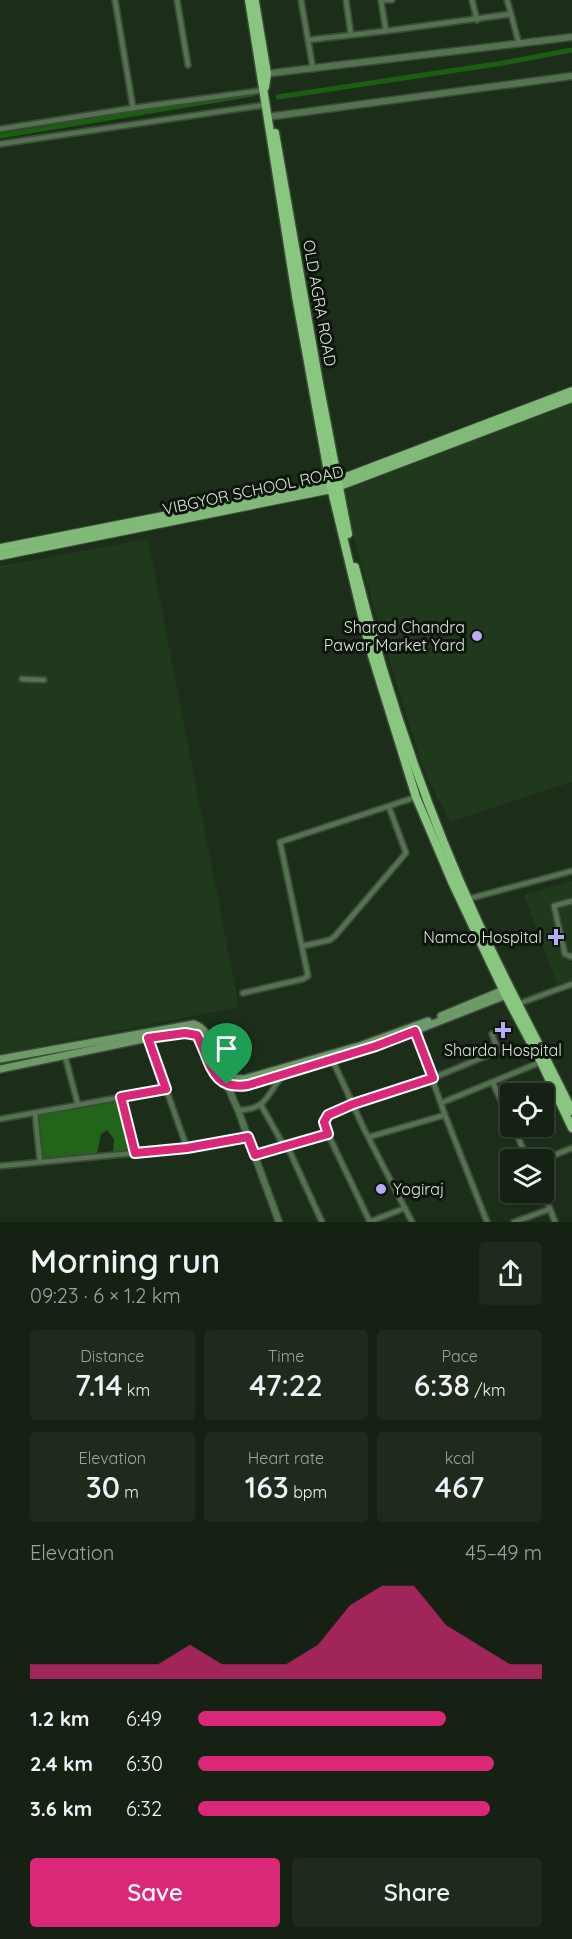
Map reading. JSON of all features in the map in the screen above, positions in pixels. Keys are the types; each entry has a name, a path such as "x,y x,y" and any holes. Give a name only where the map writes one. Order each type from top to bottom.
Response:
{"highway":[{"path":"249,0 264,74"},
{"path":"255,0 264,74 265,105 270,117 296,296 370,649 416,797 466,914 572,1111"},
{"path":"334,485 343,507 355,568 376,646 411,756 507,992"},
{"path":"532,1039 572,1128"}],"main road":[{"name":"VIBGYOR SCHOOL ROAD","path":"0,555 334,485 542,406 572,392"},
{"name":"VIBGYOR SCHOOL ROAD","path":"542,406 572,398"},
{"name":"VIBGYOR SCHOOL ROAD","path":"0,548 334,485"},
{"path":"0,1069 148,1038 185,1033 197,1035 216,1076 227,1085 234,1087 248,1085 376,1046 507,992"},
{"path":"0,1059 194,1024 205,1031 218,1063 228,1076 244,1079 362,1045 507,992"}],"street":[{"path":"115,0 133,108"},
{"path":"177,0 188,65"},
{"path":"301,0 313,69"},
{"path":"346,0 351,35"},
{"path":"386,31 381,1 392,0"},
{"path":"472,0 477,20"},
{"path":"507,0 519,44"},
{"path":"308,40 511,14"},
{"path":"264,74 572,37"},
{"path":"270,117 572,76"},
{"path":"0,129 265,90"},
{"path":"0,144 265,105"},
{"path":"22,679 44,680"},
{"path":"243,993 308,976 280,842 416,797"},
{"path":"303,946 330,940 335,936 406,853 388,807"},
{"path":"468,899 572,872"},
{"path":"572,901 554,906 565,954 572,957"},
{"path":"515,1006 572,984"},
{"path":"415,1031 487,1222"},
{"path":"405,1208 369,1222 324,1122 328,1115 353,1104 433,1078 498,1051 492,1034"},
{"path":"148,1038 187,1148"},
{"path":"65,1056 78,1105"},
{"path":"332,1059 412,1222"},
{"path":"441,1103 541,1062"},
{"path":"238,1110 249,1110 261,1105 270,1096 284,1073"},
{"path":"228,1076 227,1085 279,1222"},
{"path":"493,1083 500,1098"},
{"path":"0,1119 166,1089"},
{"path":"121,1097 135,1153"},
{"path":"261,1105 284,1146 290,1152 322,1222"},
{"path":"35,1113 40,1162"},
{"path":"369,1137 445,1114"},
{"path":"255,1155 328,1134"},
{"path":"0,1166 187,1148 248,1137"},
{"path":"554,1155 572,1148"},
{"path":"548,1203 555,1222"},
{"path":"514,1222 550,1209"}],"shaded area":[{"name":"Sharad Chandra Pawar Market Yard","path":"572,396 572,782 450,822 425,774 342,498 343,492 346,486"},
{"path":"148,539 239,1007 0,1054 0,566"},
{"name":"Namco Hospital","path":"572,881 572,980 557,984 524,895"}],"green space":[{"path":"121,1099 133,1152 113,1153 114,1139 107,1130 101,1134 97,1153 41,1160 36,1115"}],"waterway":[{"path":"278,97 503,63 572,50"},
{"path":"0,136 253,94"}],"place":[{"name":"Sharad Chandra Pawar Market Yard","path":"477,636"},
{"name":"Namco Hospital","path":"556,937"},
{"name":"Sharda Hospital","path":"503,1030"},
{"name":"Yogiraj","path":"381,1189"}],"route":[{"path":"415,1031 433,1078 353,1104 328,1115 324,1122 328,1134 255,1155 248,1137 187,1148 135,1153 121,1097 166,1089 148,1038 185,1033 197,1035 216,1076 227,1085 234,1087 248,1085 376,1046 415,1031"}]}
